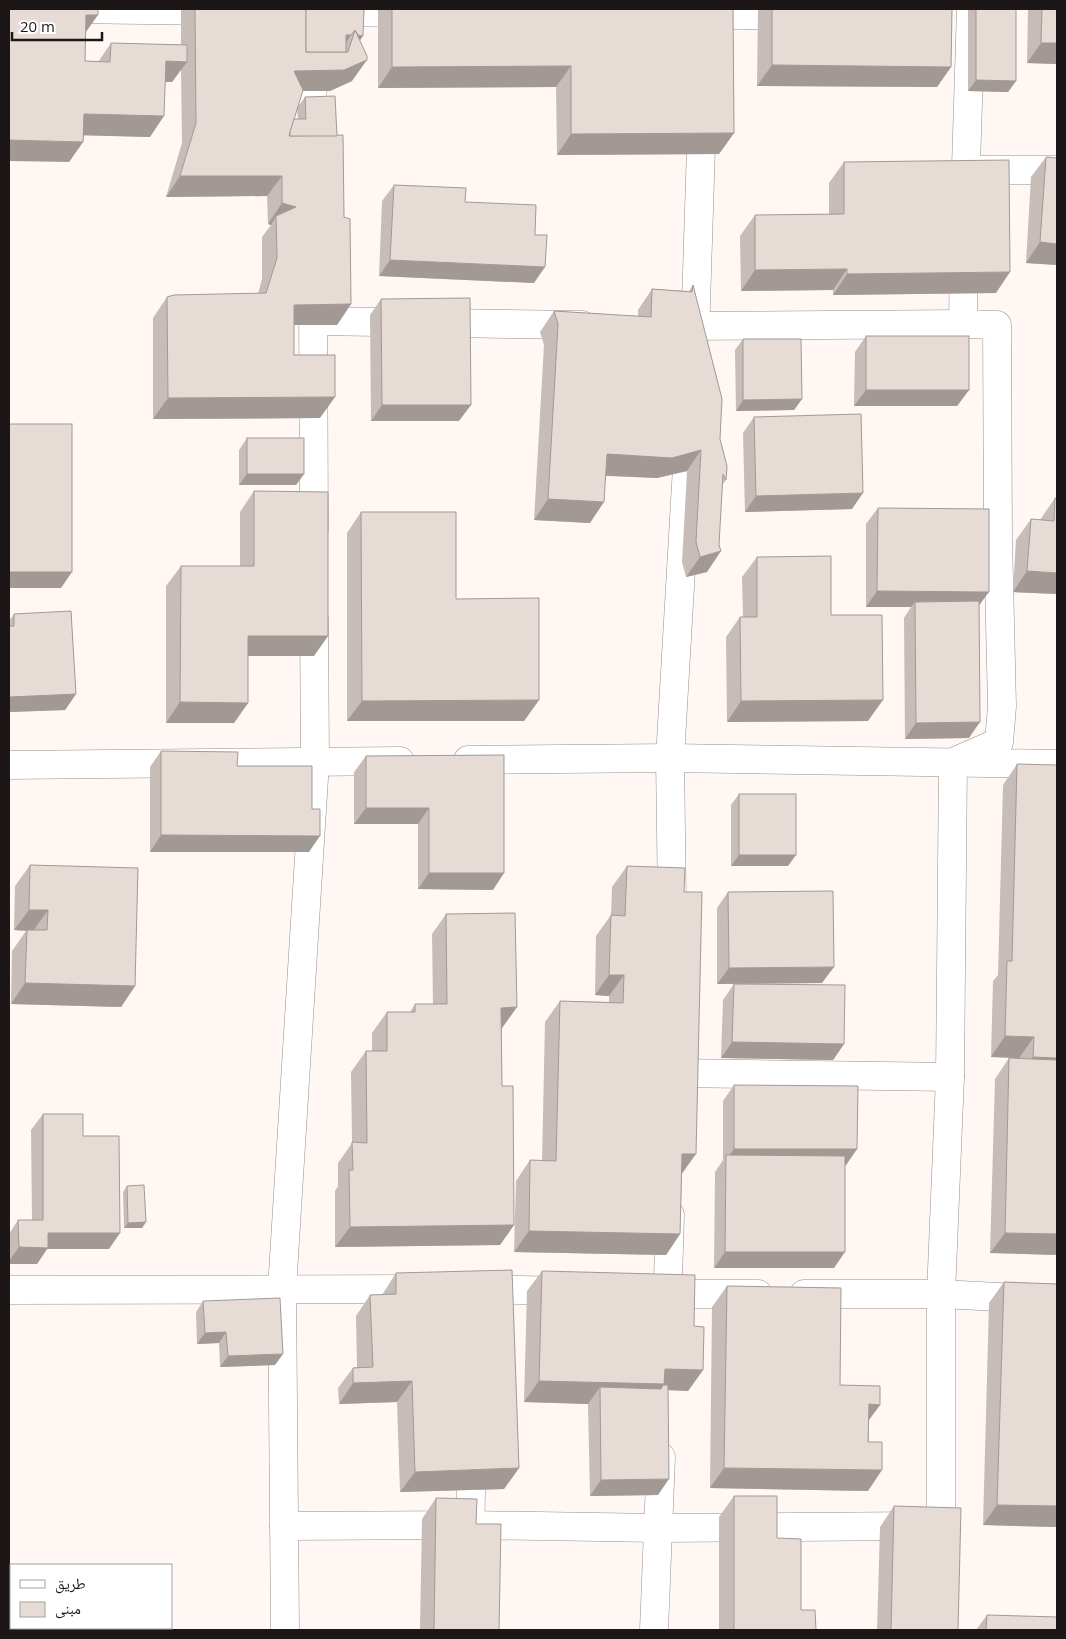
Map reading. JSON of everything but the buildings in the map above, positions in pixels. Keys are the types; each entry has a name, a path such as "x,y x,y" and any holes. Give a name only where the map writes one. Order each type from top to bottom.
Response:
{"street":[{"path":"69,9 244,11"},
{"path":"675,14 705,11 823,16"},
{"path":"704,44 705,11"},
{"path":"313,161 307,12 441,14"},
{"path":"963,324 966,170 964,15"},
{"path":"694,356 703,93"},
{"path":"966,170 1057,170"},
{"path":"313,261 314,556"},
{"path":"313,321 607,325"},
{"path":"656,326 997,325 998,538 1002,706 1000,742 953,762"},
{"path":"672,925 670,758 691,405"},
{"path":"284,1630 282,1289 315,762 314,595"},
{"path":"9,765 670,758 1057,764"},
{"path":"940,1573 941,1294 950,1077 953,762"},
{"path":"673,1102 673,1063 950,1077"},
{"path":"666,1333 671,1188"},
{"path":"9,1290 282,1289 476,1299 591,1292"},
{"path":"630,1293 941,1294 1057,1300"},
{"path":"469,1562 473,1427"},
{"path":"654,1630 662,1430"},
{"path":"284,1526 470,1525 658,1528 941,1526"}]}
